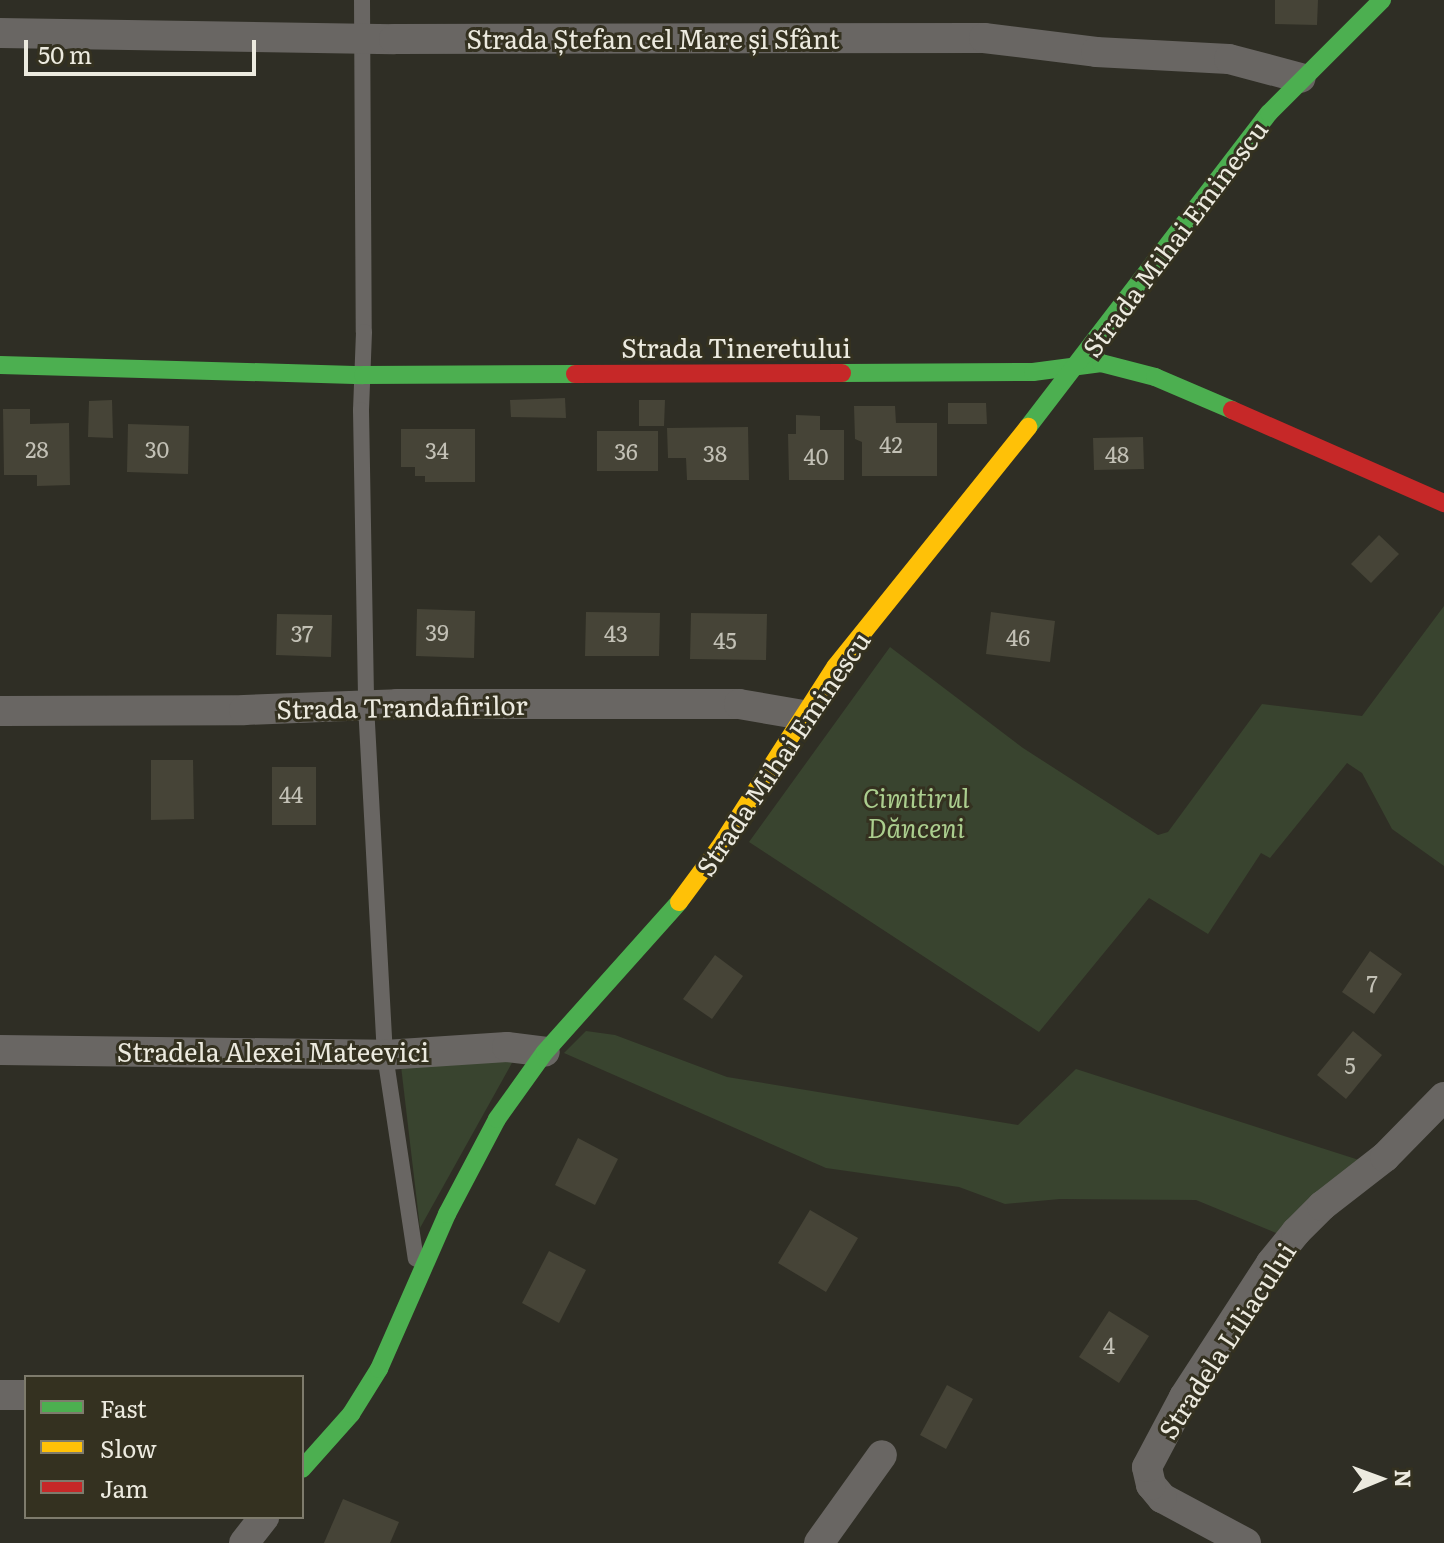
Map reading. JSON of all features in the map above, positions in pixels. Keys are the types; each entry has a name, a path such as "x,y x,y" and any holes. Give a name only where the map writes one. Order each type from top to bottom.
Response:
{"street":[{"name":"Strada Mihai Eminescu","path":"308,1451 351,1414 379,1369 419,1274 497,1119 545,1052 667,919 719,848 836,666 1077,365 1197,205 1301,78 1382,0"},
{"name":"Strada Ștefan cel Mare și Sfânt","path":"0,33 984,38 1096,52 1229,59 1301,78"},
{"name":"Strada Tineretului","path":"0,365 363,375 1033,372 1101,363 1155,377 1444,503"},
{"name":"Strada Trandafirilor","path":"0,711 244,710 366,705 739,704 803,715"},
{"name":"Stradela Alexei Mateevici","path":"0,1050 385,1055 507,1047 545,1052"},
{"name":"Stradela Liliacului","path":"1246,1543 1162,1498 1151,1485 1147,1467 1184,1397 1288,1242 1322,1206 1385,1157 1444,1097"},
{"path":"0,1395 24,1395"},
{"path":"819,1543 882,1455"},
{"path":"244,1543 262,1519"}],"lane":[{"path":"362,0 366,705 385,1055 406,1213 419,1274"}],"green space":[{"name":"Cimitirul Dănceni","path":"1444,606 1444,866 1392,829 1362,773 1347,763 1270,858 1261,853 1208,934 1149,898 1039,1032 749,842 890,647 1023,748 1158,835 1168,832 1262,704 1362,716"},
{"path":"586,1031 615,1035 727,1077 1018,1125 1076,1069 1359,1160 1281,1235 1196,1200 1060,1199 1005,1204 959,1187 826,1168 564,1053"},
{"path":"513,1061 420,1228 401,1066"}],"building":[{"path":"1275,0 1318,0 1317,25 1275,24"},
{"path":"565,398 566,418 511,417 510,400"},
{"path":"112,400 113,438 88,437 89,401"},
{"path":"639,400 665,400 664,426 639,426"},
{"path":"948,403 986,403 987,424 948,424"},
{"path":"854,406 895,406 896,423 937,423 937,476 862,476 862,442 855,439"},
{"path":"3,409 30,409 30,424 69,423 70,485 37,486 37,475 4,475"},
{"path":"796,415 820,416 820,430 844,430 844,480 789,480 788,434 796,434"},
{"path":"128,424 189,426 188,474 127,472"},
{"path":"748,427 749,480 687,480 686,458 668,458 667,428"},
{"path":"401,429 475,429 475,482 425,482 425,476 415,476 415,467 401,467"},
{"path":"597,431 658,431 658,471 597,471"},
{"path":"1143,437 1144,469 1094,470 1093,438"},
{"path":"1379,535 1399,554 1371,583 1351,564"},
{"path":"417,609 475,611 474,658 416,656"},
{"path":"586,612 660,613 659,656 585,656"},
{"path":"991,612 1055,621 1050,662 986,654"},
{"path":"691,613 767,614 766,660 690,659"},
{"path":"277,614 332,615 331,657 276,655"},
{"path":"151,760 193,760 194,819 151,820"},
{"path":"272,767 316,767 316,825 272,825"},
{"path":"1370,951 1402,974 1374,1014 1342,992"},
{"path":"715,955 743,976 712,1019 683,999"},
{"path":"1353,1031 1382,1055 1346,1099 1317,1075"},
{"path":"578,1138 618,1159 595,1205 555,1185"},
{"path":"810,1210 858,1238 826,1292 778,1263"},
{"path":"549,1251 586,1270 559,1323 522,1303"},
{"path":"1109,1311 1149,1336 1119,1383 1079,1357"},
{"path":"947,1385 973,1399 946,1449 920,1435"},
{"path":"343,1499 399,1522 390,1543 324,1543"}],"traffic: fast":[{"path":"1028,427 1269,113 1382,0"},
{"path":"842,373 1033,372 1101,363 1155,377 1232,410"},
{"path":"0,365 363,375 575,374"},
{"path":"304,1467 351,1414 379,1369 447,1214 497,1119 545,1052 679,902"}],"traffic: slow":[{"path":"679,902 719,848 836,666 1028,427"}],"traffic: jam":[{"path":"575,374 842,373"},
{"path":"1232,410 1444,503"}]}
